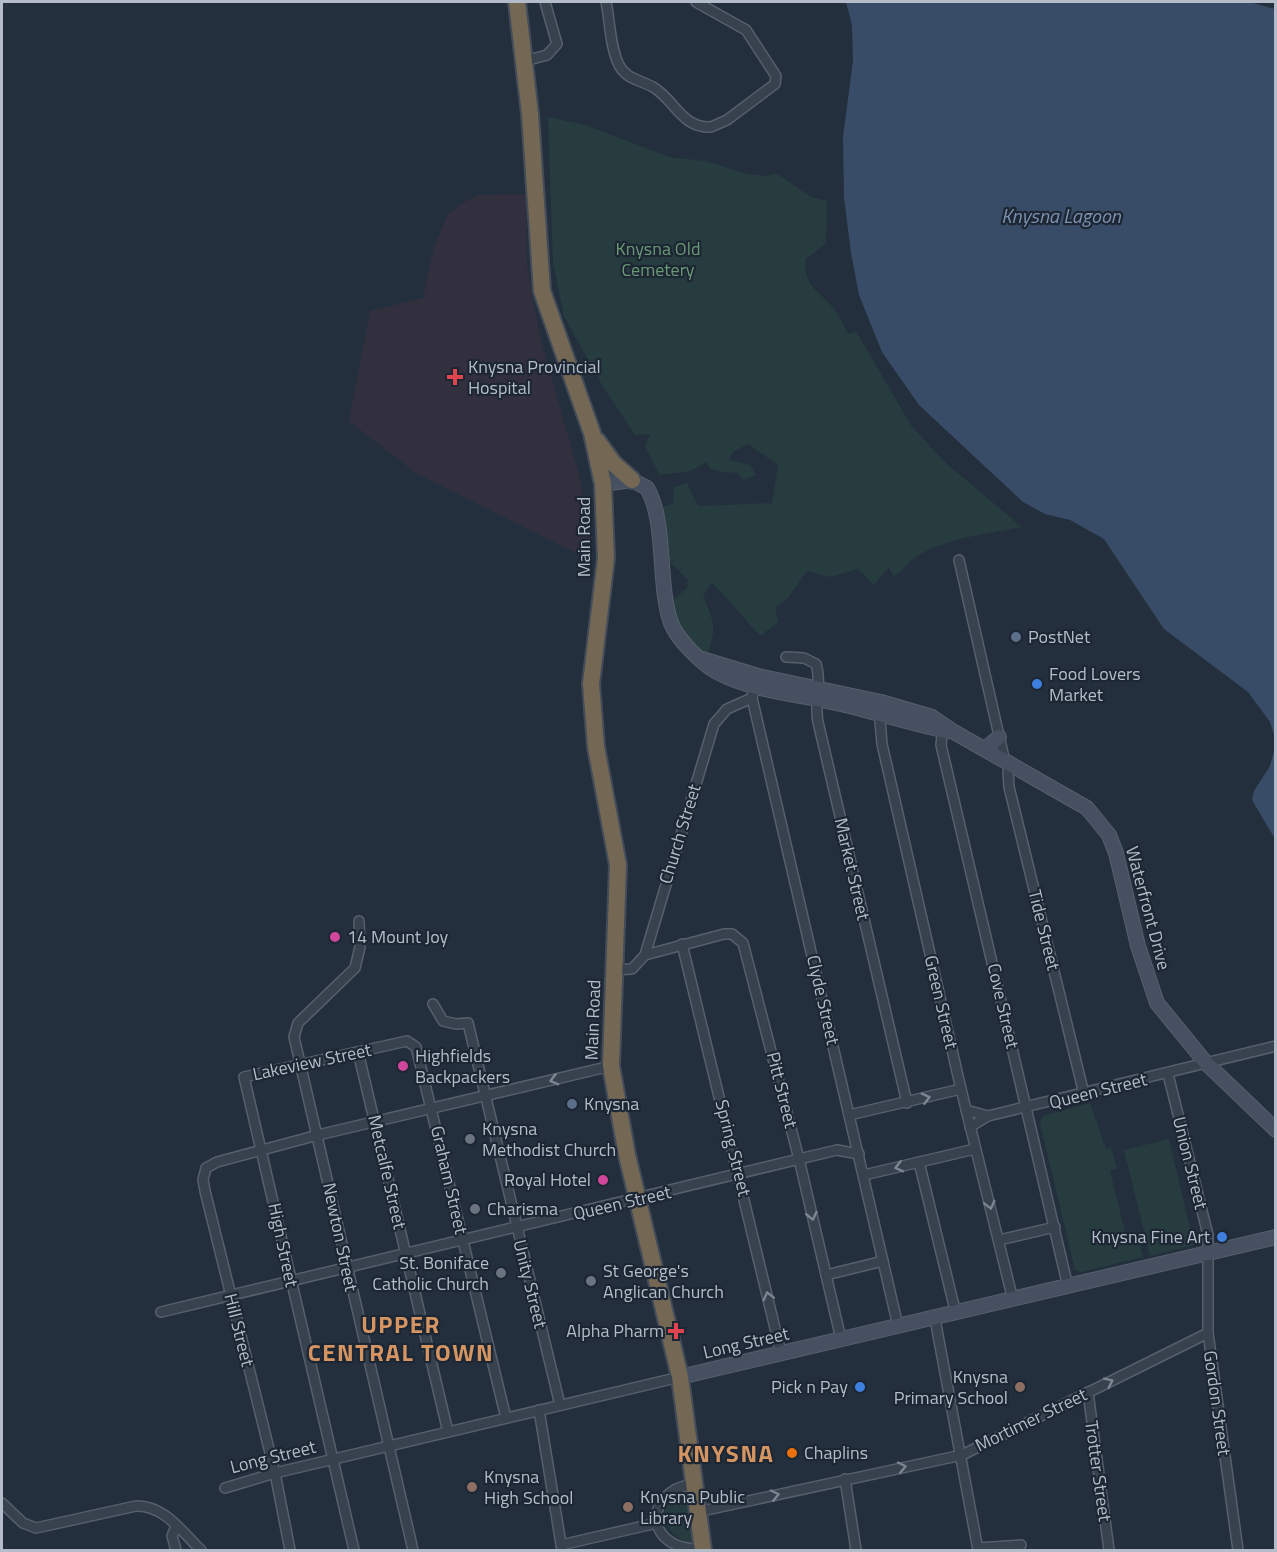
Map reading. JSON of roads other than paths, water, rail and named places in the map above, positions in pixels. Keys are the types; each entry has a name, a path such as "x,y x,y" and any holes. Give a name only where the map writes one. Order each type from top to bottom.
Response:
{"highway":[{"path":"517,2 525,61 542,291 592,433 613,463 632,480"},
{"name":"Main Road","path":"592,433 603,484 606,558 591,684 596,747 618,865 611,1066 637,1199 680,1377 702,1550"}],"street":[{"path":"525,61 551,53 557,44 545,2"},
{"path":"606,2 616,56 624,72 634,80 653,87 692,124 711,127 761,95 775,84 776,76 746,30 698,2"},
{"path":"603,484 632,480"},
{"name":"Waterfront Drive","path":"632,480 647,488 651,495 666,604 672,626 684,643 719,674 754,686 817,694 880,707 946,729 1087,808 1109,835 1116,853 1148,979 1157,1003 1206,1063 1275,1130"},
{"name":"Tide Street","path":"958,560 999,737 1008,763 1010,787 1084,1094"},
{"name":"Market Street","path":"786,657 804,658 816,664 819,674 818,722 907,1103"},
{"name":"Church Street","path":"645,955 714,724 727,709 754,686"},
{"name":"Clyde Street","path":"754,686 898,1326"},
{"name":"Green Street","path":"880,707 882,744 960,1089 1013,1300"},
{"name":"Cove Street","path":"946,729 941,745 1068,1287"},
{"path":"985,749 999,737"},
{"name":"Newton Street","path":"359,921 360,946 355,968 298,1023 294,1037 413,1551"},
{"name":"Pitt Street","path":"645,955 724,934 732,934 743,943 799,1159 841,1339"},
{"name":"Spring Street","path":"682,944 781,1353"},
{"path":"614,969 632,969 645,955"},
{"name":"Unity Street","path":"433,1004 443,1021 456,1024 468,1023 560,1405"},
{"name":"Lakeview Street","path":"262,1149 244,1077 407,1041 416,1047"},
{"name":"Queen Street","path":"970,1127 988,1116 1168,1074 1275,1046"},
{"name":"Graham Street","path":"416,1047 506,1418"},
{"name":"Metcalfe Street","path":"358,1052 448,1432"},
{"path":"262,1149 611,1066"},
{"name":"Union Street","path":"1168,1074 1208,1235 1208,1254"},
{"path":"849,1115 960,1089"},
{"name":"Queen Street","path":"966,1110 988,1116"},
{"name":"Queen Street","path":"837,1150 854,1137"},
{"name":"High Street","path":"262,1149 320,1415 354,1551"},
{"name":"Hill Street","path":"262,1149 217,1161 204,1172 205,1191 275,1473 290,1551"},
{"path":"864,1175 975,1149"},
{"name":"Queen Street","path":"160,1312 837,1150 859,1154"},
{"path":"920,1162 956,1314"},
{"path":"999,1240 1055,1227"},
{"name":"Long Street","path":"225,1488 275,1473 389,1448 539,1410 935,1319 1275,1237"},
{"name":"Gordon Street","path":"1208,1254 1208,1333 1238,1551"},
{"path":"826,1275 883,1261"},
{"path":"935,1319 978,1549 1021,1545"},
{"name":"Mortimer Street","path":"697,1512 962,1455 1208,1333"},
{"name":"Trotter Street","path":"1088,1392 1109,1551"},
{"path":"539,1410 562,1548 657,1523"},
{"path":"845,1479 856,1551"},
{"path":"693,1484 678,1488 664,1498 657,1514 657,1523 666,1540 684,1549 702,1550"},
{"path":"2,1503 23,1523 36,1528 144,1506 156,1508 201,1551"},
{"path":"176,1526 172,1536 176,1551"},
{"path":"660,1551 666,1540"}],"water":[{"name":"Knysna Lagoon","path":"846,2 1250,2 1275,9 1275,738 1270,722 1248,692 1164,629 1104,539 1070,520 1045,514 1023,502 919,405 882,352 859,295 844,197 843,137 853,61 852,25"},
{"path":"1275,747 1275,839 1252,800 1254,791 1270,766"}],"place":[{"name":"Knysna Provincial Hospital","path":"455,377"},
{"name":"PostNet","path":"1016,637"},
{"name":"Food Lovers Market","path":"1037,684"},
{"name":"14 Mount Joy","path":"335,937"},
{"name":"Highfields Backpackers","path":"403,1066"},
{"name":"Knysna","path":"572,1104"},
{"name":"Knysna Methodist Church","path":"470,1139"},
{"name":"Royal Hotel","path":"603,1180"},
{"name":"Charisma","path":"475,1209"},
{"name":"Knysna Fine Art","path":"1222,1237"},
{"name":"St. Boniface Catholic Church","path":"501,1273"},
{"name":"St George's Anglican Church","path":"591,1281"},
{"name":"Alpha Pharm","path":"676,1331"},
{"name":"Pick n Pay","path":"860,1387"},
{"name":"Knysna Primary School","path":"1020,1387"},
{"name":"Chaplins","path":"792,1453"},
{"name":"Knysna High School","path":"472,1487"},
{"name":"Knysna Public Library","path":"628,1507"}],"district":[{"name":"UPPER CENTRAL TOWN","path":"401,1339"},
{"name":"KNYSNA","path":"726,1454"}],"park label":[{"name":"Knysna Old Cemetery","path":"658,259"}]}
